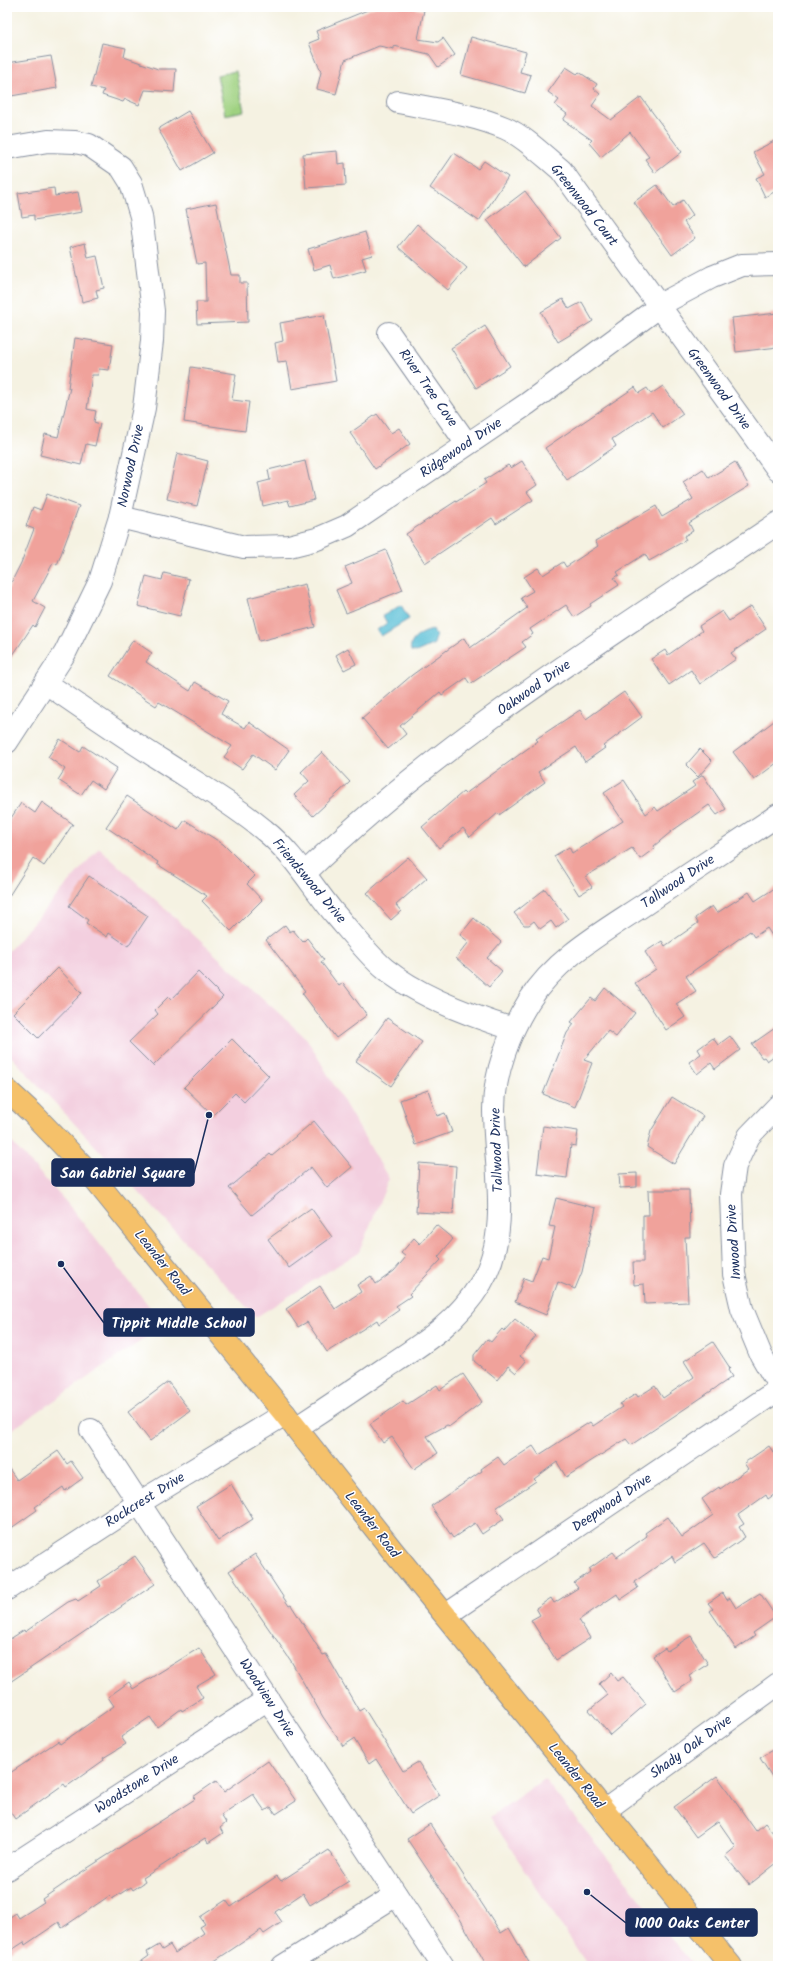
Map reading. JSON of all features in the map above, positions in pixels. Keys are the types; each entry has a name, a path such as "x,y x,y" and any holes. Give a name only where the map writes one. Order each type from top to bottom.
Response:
{"main road":[{"name":"Leander Road","path":"7,1090 32,1112 86,1169 290,1421 392,1550 731,1966"}],"street":[{"name":"Greenwood Court","path":"398,102 462,115 506,128 530,144 561,170 660,307"},
{"name":"Norwood Drive","path":"7,148 48,141 75,142 89,145 121,167 131,183 140,216 153,311 152,341 144,408 120,517 100,581 65,653 7,742"},
{"name":"Ridgewood Drive","path":"120,517 244,547 289,546 317,539 347,526 595,356 660,307 712,277 742,265 778,264"},
{"name":"Greenwood Drive","path":"660,307 778,470"},
{"name":"River Tree Cove","path":"389,333 467,444"},
{"name":"Oakwood Drive","path":"305,873 342,838 445,753 529,691 778,523"},
{"name":"Friendswood Drive","path":"46,683 119,734 238,810 277,841 305,873 334,912 385,969 438,1000 478,1018 513,1029"},
{"name":"Tallwood Drive","path":"290,1421 446,1326 482,1282 490,1261 497,1232 499,1201 494,1107 502,1061 513,1029 530,999 555,970 572,954 778,814"},
{"name":"Inwood Drive","path":"778,1106 749,1136 735,1166 731,1194 734,1274 742,1309 761,1355 778,1384"},
{"name":"Deepwood Drive","path":"446,1616 778,1390"},
{"name":"Rockcrest Drive","path":"7,1589 139,1503 290,1421"},
{"name":"Woodview Drive","path":"91,1430 442,1966"},
{"name":"Shady Oak Drive","path":"604,1811 778,1684"},
{"name":"Woodstone Drive","path":"7,1869 268,1699"},
{"path":"283,1966 396,1895"}],"shaded area":[{"path":"99,848 307,1039 389,1179 359,1252 256,1317 7,1052 7,953"},
{"path":"7,1137 67,1203 164,1325 7,1433"},
{"path":"544,1779 694,1966 588,1966 490,1817"}],"green space":[{"path":"236,71 244,111 225,115 217,75"}],"water":[{"path":"401,605 409,619 381,636 377,630 387,623 383,616"},
{"path":"433,630 436,637 434,644 416,652 411,651 412,643 417,637 425,632"}],"building":[{"path":"375,7 407,7 424,10 418,39 438,42 443,38 455,55 438,67 429,54 394,46 394,49 379,46 345,60 336,94 317,89 321,72 309,43 319,39 316,31"},
{"path":"471,37 526,52 520,72 531,75 525,93 461,75"},
{"path":"102,43 126,48 124,57 158,69 176,69 174,92 145,90 139,105 125,99 123,102 102,95 104,90 91,87"},
{"path":"51,56 57,88 11,96 7,63"},
{"path":"566,67 577,74 579,72 597,84 594,89 600,94 592,106 611,120 641,97 682,152 655,173 645,159 649,157 630,132 601,157 589,143 592,140 563,120 567,114 555,105 559,100 548,92"},
{"path":"188,111 213,153 182,171 158,129"},
{"path":"778,139 778,201 774,192 765,197 756,178 765,174 753,152"},
{"path":"337,151 338,164 345,163 346,185 306,188 303,154"},
{"path":"454,153 478,169 484,161 508,177 479,221 430,188"},
{"path":"657,185 673,207 683,200 693,215 684,222 695,238 672,255 634,202"},
{"path":"54,188 55,196 78,192 82,212 34,220 34,215 22,217 18,193"},
{"path":"525,191 561,238 524,267 487,220"},
{"path":"216,203 231,275 240,275 240,283 247,283 248,322 197,324 196,302 206,302 205,263 197,264 186,209"},
{"path":"417,224 467,268 448,290 398,247"},
{"path":"365,232 372,255 362,258 366,270 334,279 330,265 314,270 308,249"},
{"path":"85,243 88,258 97,256 104,288 96,290 98,298 82,302 70,247"},
{"path":"563,299 569,309 582,302 593,321 558,342 541,312"},
{"path":"778,313 778,347 736,352 732,318"},
{"path":"324,315 336,381 292,389 287,361 278,362 275,343 283,341 280,323"},
{"path":"485,326 510,366 476,388 451,348"},
{"path":"75,338 113,344 109,370 99,369 98,375 92,375 87,409 96,411 94,422 100,424 95,446 86,444 81,465 40,455 45,434 58,437 70,388 68,388"},
{"path":"191,367 236,374 232,400 249,402 245,431 184,422"},
{"path":"663,386 683,414 663,428 652,412 612,439 616,446 567,480 545,448 635,387 639,393 647,388 651,394"},
{"path":"377,414 391,433 399,428 410,444 375,469 350,433"},
{"path":"177,453 208,461 197,506 167,499"},
{"path":"305,461 314,500 290,506 288,500 263,506 258,483 270,480 268,470"},
{"path":"522,461 537,485 527,492 533,500 496,524 492,518 425,563 406,534 486,483 484,480 508,465 511,468"},
{"path":"735,462 749,486 689,523 693,531 684,536 686,540 649,561 645,554 617,572 619,575 614,578 619,585 590,604 591,606 574,617 566,605 530,629 533,634 522,642 526,647 470,684 466,678 442,695 440,692 400,726 406,734 388,749 362,718 412,675 464,638 470,648 527,608 521,598 533,591 524,577 538,568 543,575 563,562 566,567 598,546 595,541 656,506 662,517 693,499 683,482 703,469 709,478"},
{"path":"47,494 79,506 57,565 53,563 33,601 45,608 35,627 33,625 7,664 7,591 21,563 34,529 26,526 33,507 41,510"},
{"path":"386,550 403,590 346,613 336,590 352,583 345,567"},
{"path":"164,573 189,579 180,616 138,606 146,576 162,580"},
{"path":"305,584 315,627 259,641 248,598"},
{"path":"751,606 766,629 731,653 736,659 700,684 691,670 669,685 651,659 665,650 668,655 702,631 699,626 722,611 729,621"},
{"path":"133,640 152,653 146,662 190,691 195,682 228,701 221,714 245,728 249,722 289,750 275,770 253,754 242,769 224,757 232,746 159,702 156,706 110,676"},
{"path":"348,648 356,664 344,670 336,655"},
{"path":"624,692 642,717 603,746 605,748 585,762 576,747 538,772 545,782 499,815 498,813 470,837 463,828 439,848 422,827 463,792 465,794 538,741 536,739 580,710 586,719"},
{"path":"778,718 778,762 754,780 733,752"},
{"path":"60,739 80,752 83,746 117,768 104,789 91,780 81,795 58,780 65,769 48,757"},
{"path":"700,749 712,761 698,777 686,765"},
{"path":"322,752 350,782 313,816 294,795 309,781 301,772"},
{"path":"703,775 726,809 717,815 709,805 672,831 654,846 655,848 640,859 632,848 585,877 592,887 579,895 554,856 569,847 572,853 623,821 604,793 624,780 646,814 655,807 658,811 695,786 692,782"},
{"path":"127,796 178,830 185,820 223,844 255,876 247,884 262,900 231,931 202,901 207,896 157,864 158,862 106,827"},
{"path":"42,802 73,824 44,866 33,858 7,899 7,824 21,803 35,813"},
{"path":"408,857 427,878 396,905 401,911 391,920 367,893"},
{"path":"89,876 148,916 128,946 109,933 107,937 86,923 88,920 69,906"},
{"path":"778,886 778,945 767,928 754,937 750,931 686,976 696,991 676,1004 685,1017 666,1030 635,983 656,969 645,952 662,941 665,946 698,923 695,918 712,906 717,913 749,892 755,901"},
{"path":"545,889 568,919 556,928 551,921 540,929 534,921 529,925 524,925 514,913"},
{"path":"474,918 501,942 487,958 502,971 489,987 456,958 469,942 460,935"},
{"path":"285,925 290,932 293,930 303,942 307,938 324,960 321,962 339,986 343,983 367,1015 336,1038 302,993 305,991 266,940"},
{"path":"58,968 82,993 38,1038 13,1013"},
{"path":"198,972 223,997 153,1066 129,1042 158,1014 155,1010 168,997 171,1000"},
{"path":"605,988 635,1013 616,1037 608,1031 584,1060 592,1063 575,1107 543,1094 567,1033 574,1024 571,1022 591,998 595,1001"},
{"path":"387,1018 422,1042 391,1086 356,1061"},
{"path":"778,1026 778,1053 767,1061 764,1057 762,1058 752,1044"},
{"path":"730,1036 740,1050 715,1069 711,1063 697,1074 689,1062 701,1054 698,1049 713,1038 718,1045"},
{"path":"232,1039 269,1076 244,1102 235,1093 213,1115 184,1087"},
{"path":"428,1090 437,1116 445,1113 452,1132 416,1145 400,1100"},
{"path":"672,1097 703,1116 674,1164 647,1147 651,1131"},
{"path":"314,1121 352,1167 327,1188 311,1167 252,1215 229,1188 270,1154 272,1156"},
{"path":"543,1126 578,1131 576,1146 571,1145 567,1178 537,1174"},
{"path":"419,1163 456,1166 453,1214 416,1212"},
{"path":"637,1173 637,1187 620,1188 619,1174"},
{"path":"648,1190 689,1190 690,1237 685,1237 688,1302 645,1304 644,1284 634,1285 633,1262 643,1262 643,1215 649,1215"},
{"path":"556,1198 596,1208 582,1272 575,1289 558,1282 546,1315 515,1302 524,1278 532,1281 542,1256 548,1258 555,1227 549,1226"},
{"path":"311,1208 332,1237 289,1268 268,1239"},
{"path":"436,1225 453,1239 438,1257 441,1260 409,1294 411,1296 396,1306 399,1310 379,1324 377,1320 327,1352 307,1322 298,1327 286,1309 320,1286 335,1309 361,1292 357,1285 371,1276 376,1284 394,1271 406,1257 401,1253 414,1238 420,1244"},
{"path":"515,1319 536,1336 520,1356 526,1361 516,1373 508,1366 497,1380 474,1361 474,1355 487,1339 491,1342 502,1329 504,1331"},
{"path":"713,1342 730,1368 728,1370 732,1377 631,1445 626,1439 566,1477 557,1462 534,1479 536,1481 496,1508 504,1519 482,1534 475,1523 453,1538 431,1506 482,1471 481,1469 498,1457 504,1465 533,1446 539,1455 590,1422 593,1426 622,1407 620,1404 636,1394 638,1397 655,1386 663,1398 694,1377 684,1361"},
{"path":"463,1374 482,1402 450,1426 447,1425 427,1436 438,1453 414,1469 392,1437 383,1443 370,1424 403,1401 406,1405 437,1385 440,1390"},
{"path":"168,1382 190,1411 150,1441 128,1412"},
{"path":"769,1446 778,1459 778,1492 768,1499 766,1495 738,1515 744,1524 739,1527 745,1537 715,1558 704,1543 675,1562 672,1556 634,1582 638,1588 620,1600 617,1594 579,1620 590,1638 556,1660 531,1620 540,1615 536,1608 551,1598 554,1603 578,1588 574,1583 590,1572 589,1569 613,1552 617,1557 647,1536 645,1533 668,1517 682,1537 713,1515 702,1499 719,1487 720,1489 748,1469 744,1463"},
{"path":"58,1451 67,1464 71,1461 83,1478 65,1491 63,1487 35,1507 37,1510 7,1531 7,1466 17,1480"},
{"path":"231,1484 253,1519 218,1541 196,1506"},
{"path":"255,1554 289,1606 291,1605 323,1655 326,1654 359,1711 364,1708 403,1771 418,1762 440,1795 411,1814 376,1759 369,1764 354,1739 343,1746 323,1717 291,1661 229,1571"},
{"path":"135,1556 155,1584 7,1684 7,1641 24,1630 25,1632 68,1602 76,1599 78,1601 101,1586 98,1581"},
{"path":"723,1593 727,1600 730,1598 736,1608 760,1593 776,1617 753,1633 755,1636 736,1649 710,1611 713,1609 708,1603"},
{"path":"691,1636 708,1664 689,1676 692,1681 675,1692 653,1656 665,1648 667,1651"},
{"path":"199,1648 216,1674 196,1686 203,1698 182,1711 181,1709 157,1727 150,1717 121,1737 126,1744 103,1758 104,1760 66,1787 64,1784 15,1819 7,1807 7,1775 58,1741 60,1744 114,1706 108,1697 129,1682 133,1689"},
{"path":"611,1673 617,1681 623,1677 646,1704 610,1735 589,1710 608,1695 599,1684"},
{"path":"778,1747 778,1786 760,1758"},
{"path":"268,1761 296,1801 276,1814 271,1807 265,1811 253,1794 221,1815 226,1823 220,1828 223,1833 208,1843 205,1838 143,1878 145,1882 133,1890 131,1887 112,1899 109,1896 62,1928 59,1922 25,1945 24,1942 7,1953 7,1919 16,1913 19,1918 44,1902 42,1899 195,1799 193,1797 216,1781 224,1792"},
{"path":"717,1776 756,1831 765,1823 778,1839 778,1862 749,1885 725,1856 736,1847 718,1821 696,1837 674,1807"},
{"path":"430,1824 501,1933 509,1928 531,1966 487,1966 459,1917 407,1839"},
{"path":"329,1850 349,1881 310,1905 303,1893 275,1912 282,1922 264,1934 261,1930 207,1966 135,1966 149,1956 147,1952 159,1945 162,1950 170,1945 175,1953 204,1933 200,1927 205,1924 200,1917 226,1900 231,1907 277,1876 281,1881"}],"place":[{"name":"San Gabriel Square","path":"209,1115"},
{"name":"Tippit Middle School","path":"61,1264"},
{"name":"1000 Oaks Center","path":"587,1892"}]}
